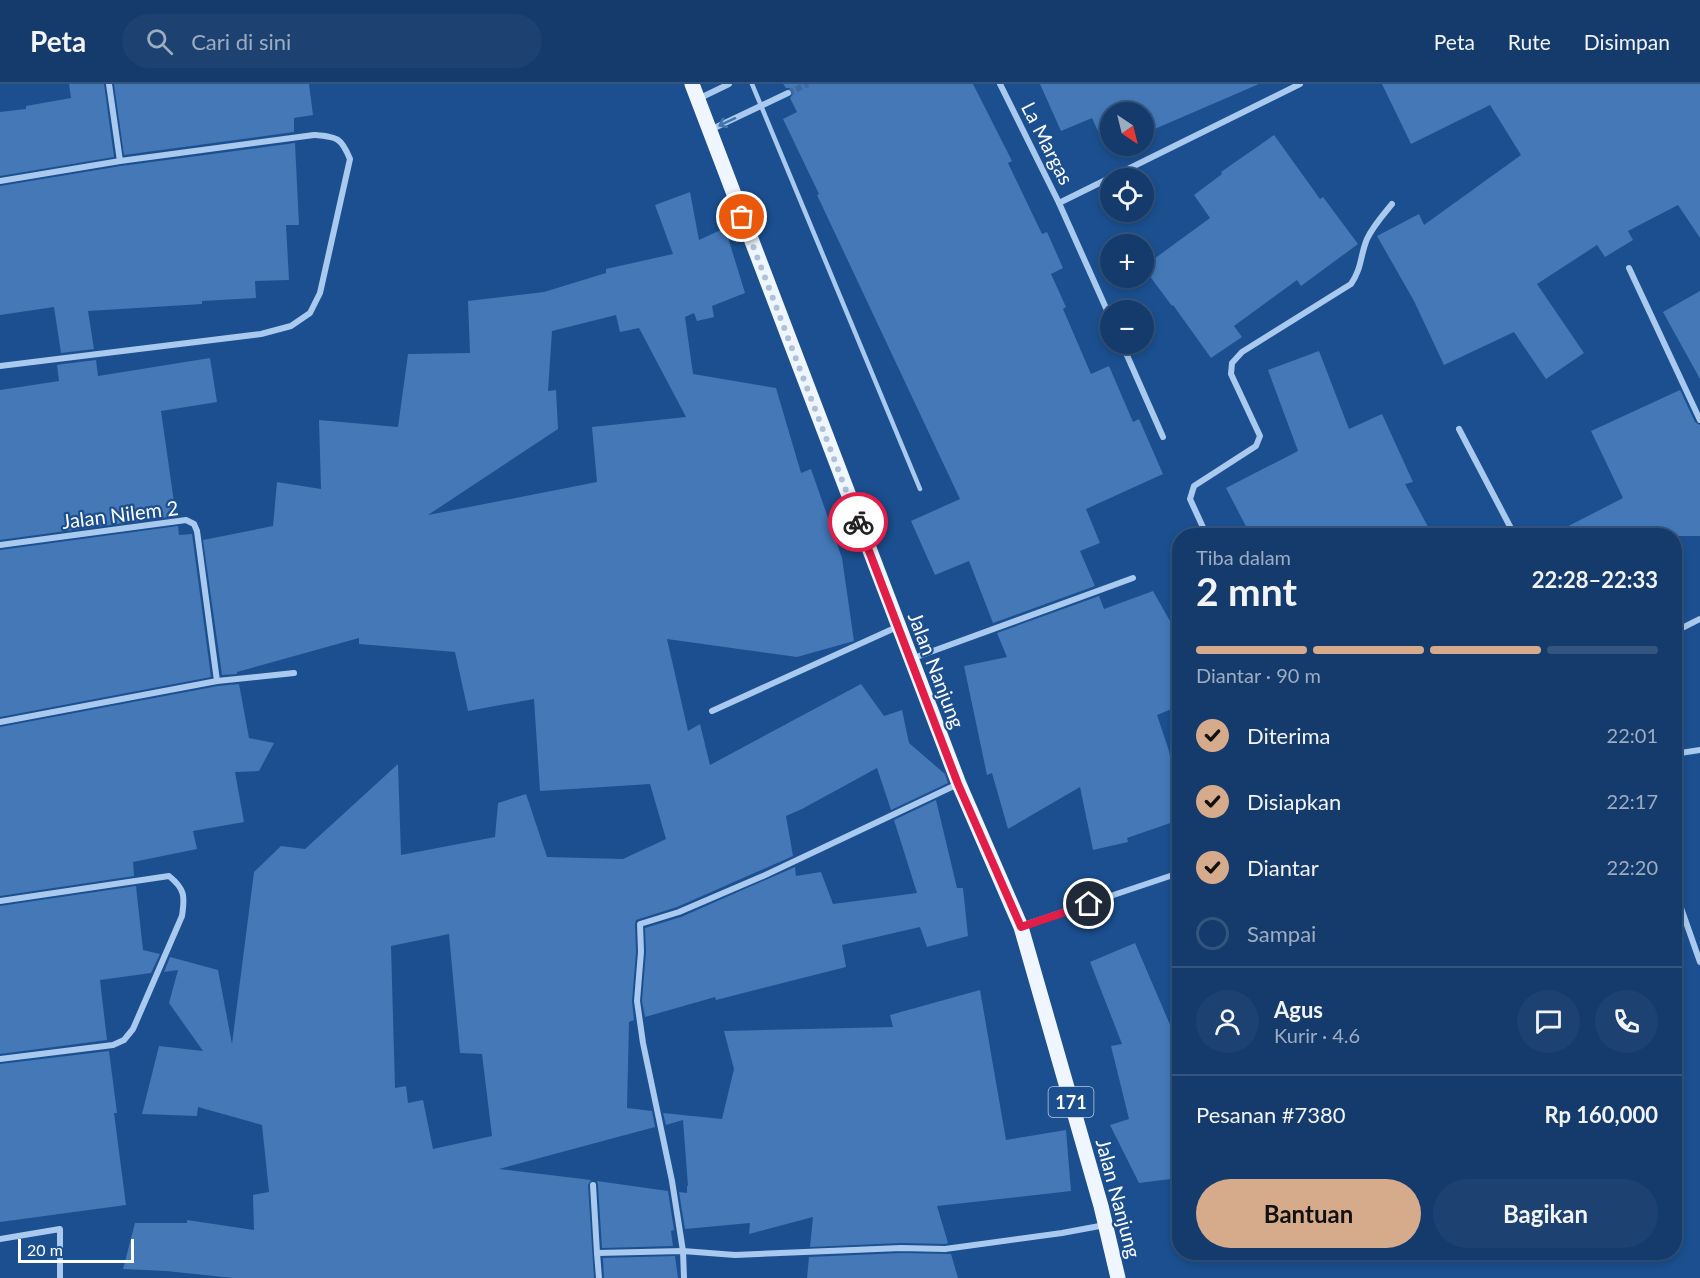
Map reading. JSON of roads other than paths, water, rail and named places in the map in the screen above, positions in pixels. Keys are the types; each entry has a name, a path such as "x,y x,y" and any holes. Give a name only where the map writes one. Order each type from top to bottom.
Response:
{"main road":[{"name":"Jalan Nanjung","path":"692,84 958,784 1021,927 1118,1278"}],"street":[{"path":"109,84 120,161"},
{"path":"697,99 729,84"},
{"name":"La Margas","path":"1000,84 1059,202 1300,84"},
{"path":"710,131 788,93"},
{"path":"0,181 120,161 314,135 335,137 345,147 350,159 320,294 310,313 291,326 261,334 0,366"},
{"path":"1059,202 1102,300"},
{"path":"1203,528 1190,499 1194,486 1256,446 1260,436 1231,374 1232,363 1242,352 1351,284 1358,273 1368,237 1381,216 1392,204"},
{"path":"1629,268 1700,420"},
{"path":"1126,354 1163,437"},
{"path":"1458,429 1511,528"},
{"name":"Jalan Nilem 2","path":"0,545 186,520 194,524 197,531 217,681"},
{"path":"910,659 1133,578"},
{"path":"1682,628 1700,619"},
{"path":"712,711 898,627"},
{"path":"0,722 217,681 294,673"},
{"path":"1682,753 1700,750"},
{"path":"684,1278 683,1251 672,1181 647,1065 637,1001 641,952 640,924 679,912 763,876 958,784"},
{"path":"1021,927 1172,875"},
{"path":"0,901 169,876 179,885 184,898 182,916 133,1029 124,1040 113,1045 0,1059"},
{"path":"1682,911 1700,962"},
{"path":"593,1185 599,1278"},
{"path":"597,1253 683,1251 735,1255 890,1248 945,1249 1105,1225"},
{"path":"0,1239 60,1229 60,1278"}],"lane":[{"path":"752,84 920,489"}],"tunnel":[{"path":"788,93 808,84"}]}
